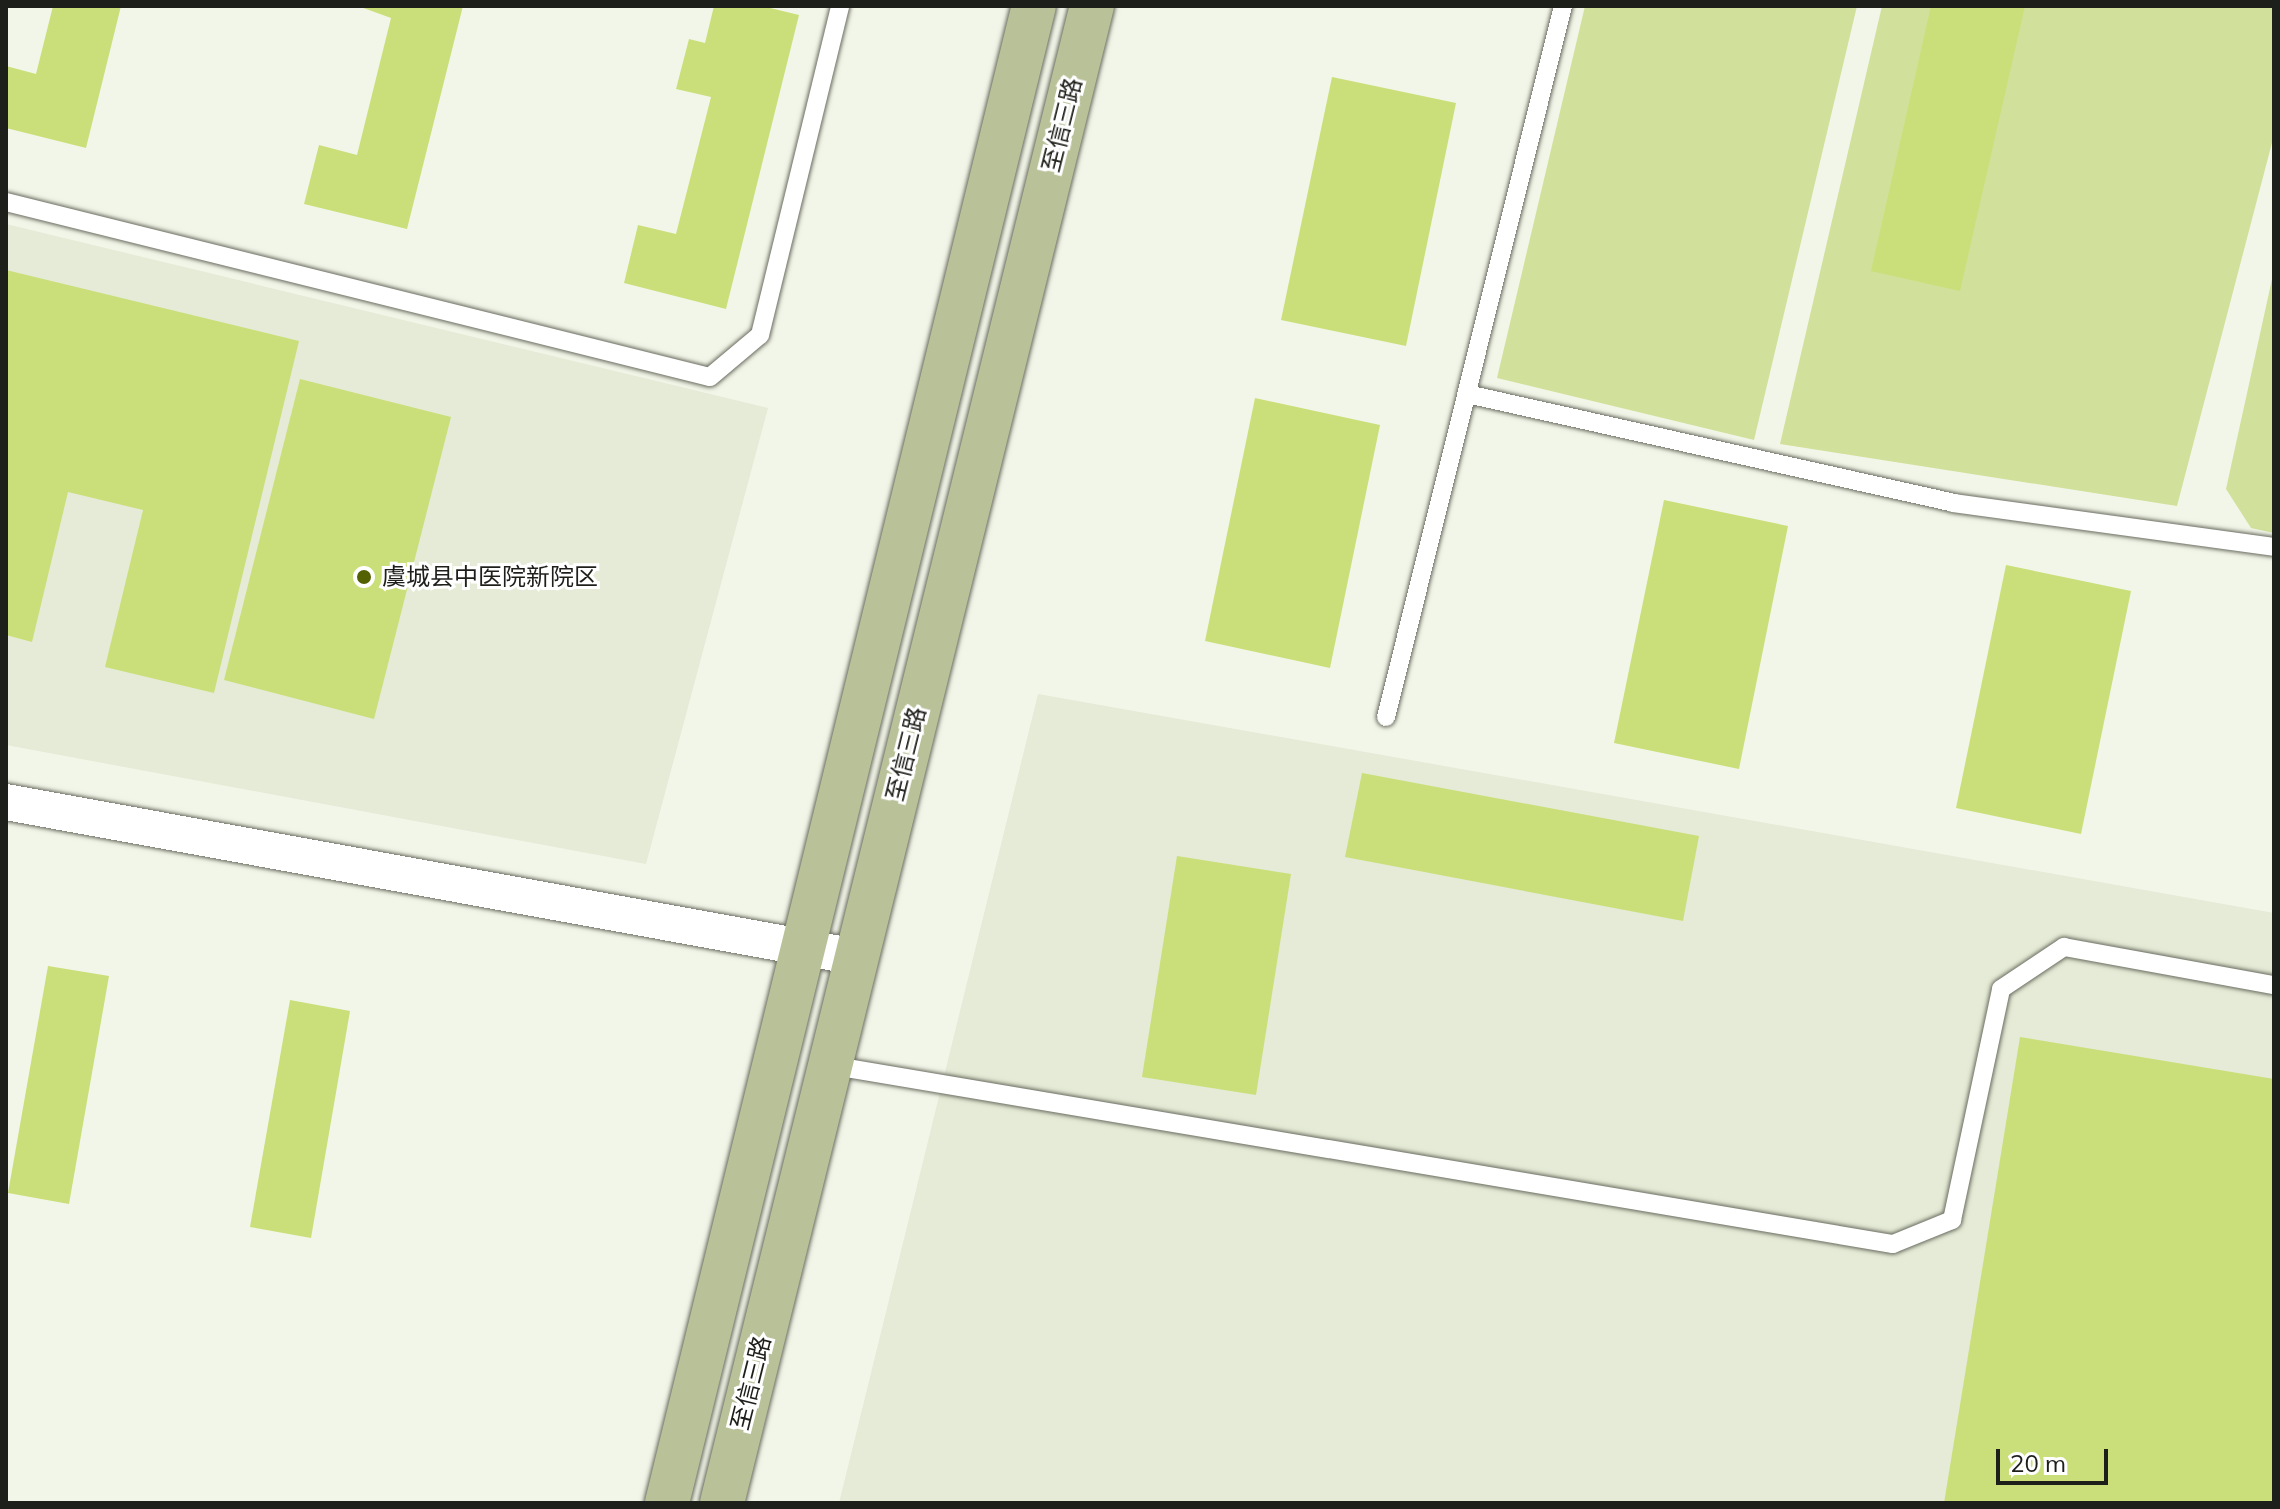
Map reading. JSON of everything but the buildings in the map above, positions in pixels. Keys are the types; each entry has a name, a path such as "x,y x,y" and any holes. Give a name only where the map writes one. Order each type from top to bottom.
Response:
{"main road":[{"path":"667,1503 1034,6"},
{"name":"至信三路","path":"722,1503 1092,6"}],"street":[{"path":"6,802 856,957"}],"lane":[{"path":"6,202 710,377 760,335 840,6"},
{"path":"1386,717 1563,6"},
{"path":"1467,394 1953,503 2274,547"},
{"path":"829,1065 1893,1244 1952,1220 2001,989 2064,947 2274,985"}],"shaded area":[{"name":"虞城县中医院新院区","path":"6,224 768,408 646,864 6,745"},
{"path":"1038,694 2274,913 2274,1503 839,1503"}],"green space":[{"path":"1585,6 1857,6 1754,440 1497,378"},
{"path":"1882,6 2274,6 2274,135 2177,506 1780,444"},
{"path":"2274,270 2274,533 2251,528 2226,489"}],"place":[{"name":"虞城县中医院新院区","path":"364,577"}]}
